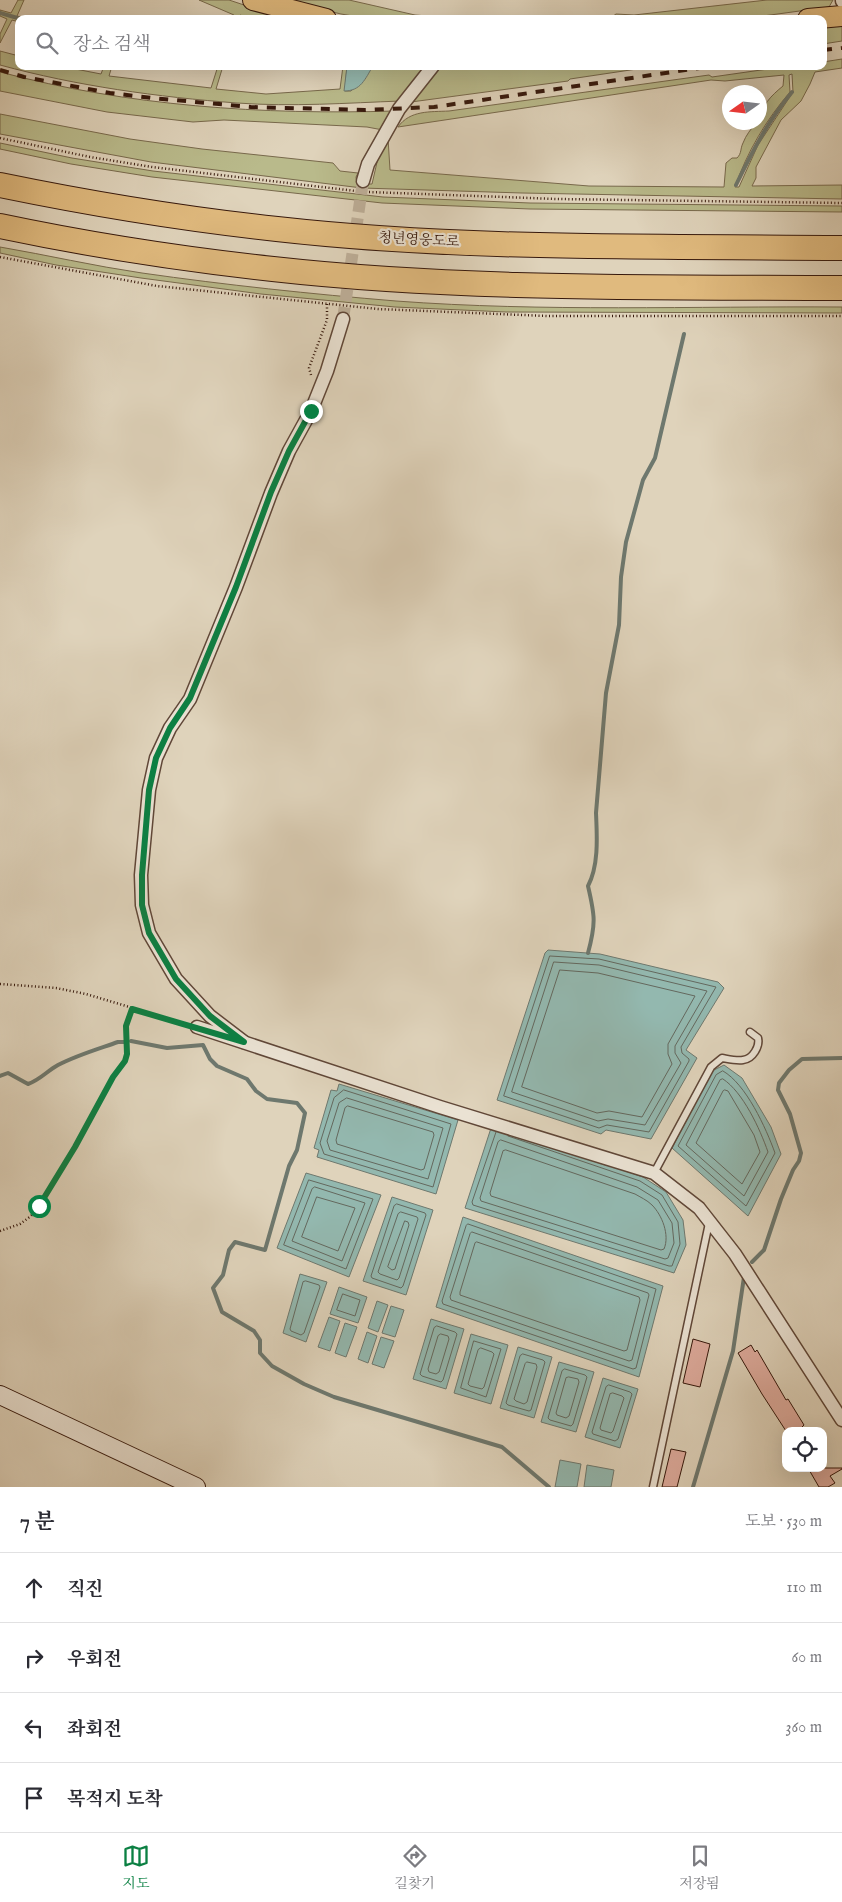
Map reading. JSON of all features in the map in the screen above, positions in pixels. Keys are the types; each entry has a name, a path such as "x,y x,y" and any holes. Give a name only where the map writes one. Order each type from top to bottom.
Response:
{"highway":[{"name":"청년영웅도로","path":"0,185 67,199 170,215 278,229 379,237 483,243 842,248"},
{"path":"0,226 60,238 174,256 274,269 376,277 491,283 842,288"}],"main road":[{"path":"253,0 311,15"},
{"path":"827,17 842,16"}],"street":[{"path":"363,181 368,164 399,109 429,70"},
{"path":"244,1042 210,1016 176,979 149,933 142,905 142,875 149,790 156,758 170,728 190,698 236,587 271,492 289,451 311,411 327,371 343,319"},
{"path":"196,1027 440,1107 654,1173 699,1208 735,1254 842,1420"},
{"path":"0,1395 196,1487"}],"lane":[{"path":"654,1173 711,1067 722,1058 743,1060 755,1052 760,1044 758,1038 750,1032"},
{"path":"653,1487 709,1221"}],"path":[{"path":"0,138 90,157 152,167 384,194 557,199 842,203"},
{"path":"0,258 157,286 378,309 547,316 842,316"},
{"path":"0,984 56,988 86,994 196,1027"},
{"path":"0,1231 20,1224 31,1216 75,1147 113,1077 125,1061 127,1054 126,1026 132,1009"}],"green space":[{"path":"18,0 24,0 17,15 15,15 15,21 12,20 0,43 0,34 7,19 0,16 0,10 11,13"},
{"path":"199,0 229,0 276,15 240,15 234,15"},
{"path":"282,0 349,0 415,15 347,15"},
{"path":"767,0 833,0 829,7 770,15 634,15"},
{"path":"842,19 842,41 827,43 827,21"},
{"path":"0,51 15,55 15,69 0,65"},
{"path":"842,59 842,68 815,72 801,101 781,120 756,167 756,178 752,186 842,185 842,199 362,188 151,162 0,134 0,114 130,139 333,163 340,171 358,173 356,177 357,184 372,184 378,158 388,138 390,170 589,186 724,187 726,163 732,158 739,156 742,145 751,130 763,130 745,161 735,187 739,187 758,145 793,92 792,74 789,75 790,92 767,123 767,102 783,86 784,75 725,81 711,80 398,127 408,117 421,113 449,111 709,75 712,77 761,70 827,70 827,61"},
{"path":"21,70 80,70 101,74 102,70 111,70 109,76 211,88 217,70 222,70 216,89 266,94 340,89 342,70 347,70 345,91 351,91 369,70 423,70 401,101 278,105 207,101 148,94 88,85"},
{"path":"437,70 630,70 570,79 568,81 411,102"},
{"path":"0,72 48,84 97,93 196,106 295,111 395,111 383,130 367,127 224,120 193,122 107,112 0,91"},
{"path":"0,143 72,158 153,171 383,197 530,203 842,206 842,212 530,209 382,203 152,177 71,164 0,149"},
{"path":"0,247 142,273 269,289 396,301 563,307 842,307 842,313 506,312 395,307 261,294 141,278 56,265 0,253"}],"water":[{"path":"347,70 371,70 359,87 344,91"},
{"path":"548,950 600,954 718,982 724,988 686,1050 697,1058 651,1139 606,1130 601,1134 497,1100 545,953"},
{"path":"724,1065 742,1078 771,1127 781,1154 748,1216 672,1148 712,1071"},
{"path":"339,1084 458,1120 436,1194 317,1157 319,1150 314,1148 331,1090 337,1091"},
{"path":"492,1125 643,1177 666,1192 683,1220 686,1245 674,1273 465,1208"},
{"path":"306,1173 381,1195 349,1277 277,1248"},
{"path":"392,1197 433,1210 406,1295 363,1281"},
{"path":"463,1217 663,1286 639,1377 436,1307"},
{"path":"300,1274 327,1282 306,1342 283,1333"},
{"path":"339,1287 367,1297 358,1323 330,1314"},
{"path":"377,1301 388,1305 378,1332 368,1328"},
{"path":"391,1306 404,1310 395,1337 382,1333"},
{"path":"329,1317 340,1321 330,1351 318,1347"},
{"path":"431,1319 464,1329 446,1389 413,1379"},
{"path":"345,1323 357,1327 346,1357 335,1353"},
{"path":"367,1332 377,1336 368,1363 358,1359"},
{"path":"471,1334 508,1345 491,1404 454,1393"},
{"path":"381,1337 394,1341 384,1368 372,1364"},
{"path":"518,1347 552,1357 534,1418 500,1408"},
{"path":"559,1362 594,1372 576,1432 541,1422"},
{"path":"603,1378 638,1389 620,1448 585,1437"},
{"path":"560,1460 581,1464 577,1487 555,1487"},
{"path":"587,1465 614,1470 611,1487 584,1487"}],"building":[{"path":"693,1339 710,1344 700,1387 683,1383"},
{"path":"751,1345 755,1352 757,1350 786,1400 788,1399 804,1425 802,1427 783,1427 738,1353"},
{"path":"671,1449 686,1452 677,1487 662,1487"},
{"path":"827,1468 842,1468 830,1476 835,1483 828,1487 819,1487 810,1472 827,1472"}],"waterway":[{"path":"0,13 15,17"},
{"path":"736,185 761,137 775,114 792,92"},
{"path":"588,953 594,920 588,886 596,860 596,813 606,693 619,625 621,577 626,542 643,480 655,458 684,334"},
{"path":"131,1041 167,1048 203,1045 210,1059 217,1066 247,1079 256,1091 267,1099 297,1103 305,1113 297,1150 289,1166 265,1250 235,1242 229,1250 223,1275 213,1288 222,1312 254,1331 260,1340 260,1353 272,1366 304,1384 334,1397 502,1447 549,1487"},
{"path":"0,1076 8,1073 28,1084 73,1058 118,1042 124,1042"},
{"path":"752,1262 764,1250 781,1199 801,1153 790,1114 778,1090 779,1083 789,1070 802,1059 842,1058"},
{"path":"693,1487 733,1351 744,1277"}],"tunnel":[{"path":"343,319 363,181"}],"railway":[{"path":"827,50 842,48"},
{"path":"0,70 24,77 110,93 152,98 251,107 365,110 434,107 686,70"}],"route":[{"path":"39,1206 75,1147 113,1077 125,1061 127,1054 126,1026 132,1009 244,1042 210,1016 176,979 149,933 142,905 142,875 149,790 156,758 170,728 190,698 236,587 271,492 289,451 311,411"}]}
